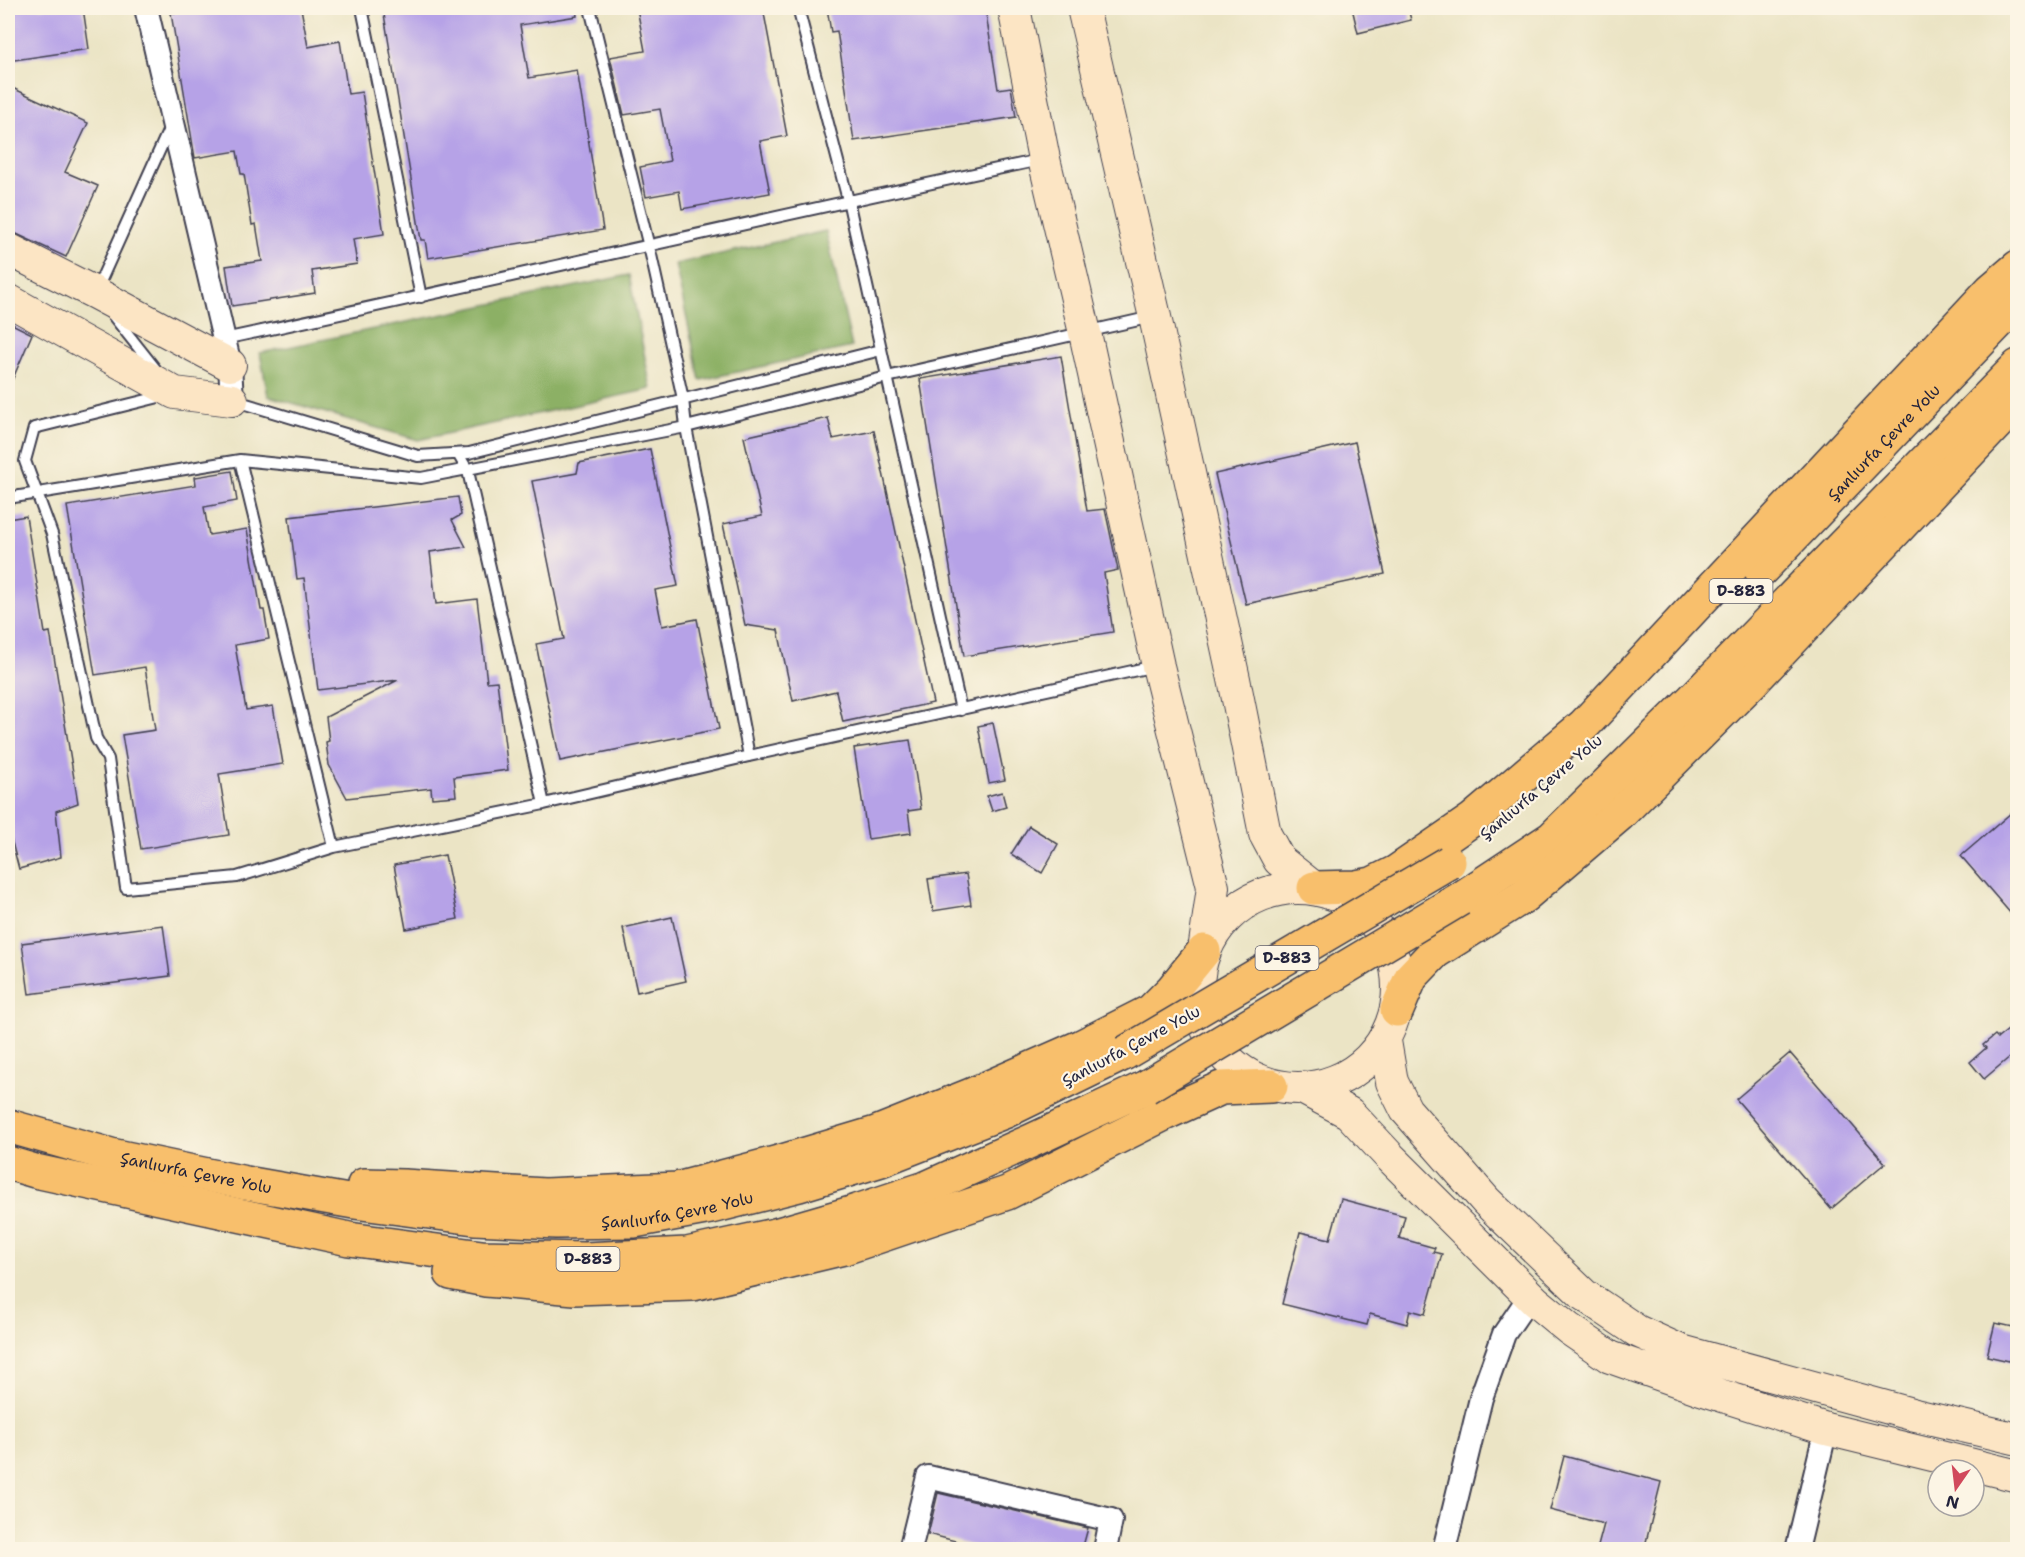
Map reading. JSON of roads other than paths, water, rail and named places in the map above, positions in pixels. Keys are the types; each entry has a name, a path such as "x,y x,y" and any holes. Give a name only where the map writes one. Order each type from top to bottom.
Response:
{"highway":[{"path":"1314,888 1372,884 1396,872 1473,819 1584,725 1991,290 2018,267"},
{"name":"Şanlıurfa Çevre Yolu","path":"8,1126 111,1155 246,1183 354,1202 474,1218 556,1222 634,1221 711,1208 800,1185 881,1160 1004,1112 1125,1053 1449,862 1552,783 1610,730 2018,302"},
{"name":"Şanlıurfa Çevre Yolu","path":"8,1163 35,1171 349,1239 482,1257 585,1259 687,1254 786,1232 926,1188 1146,1087 1460,899 1552,838 1692,700 2018,366"},
{"path":"1397,1010 1412,977 1435,952 1524,896 1619,815 1756,678 2018,401"},
{"path":"246,1183 404,1186 545,1195 677,1189 780,1162 876,1133 971,1095 1082,1046 1150,1011 1172,990 1204,951"},
{"path":"233,1215 350,1254 486,1280 575,1287 693,1284 844,1248 1007,1193 1221,1088 1271,1086"}],"street":[{"path":"8,300 175,393 232,400 227,352 146,8"},
{"path":"1014,8 1044,159 1085,333 1158,666 1213,887 1197,984 1201,1018 1217,1048 1242,1072 1271,1086 1304,1089 1336,1082 1364,1065 1385,1041 1397,1010 1399,978 1391,947 1373,919 1347,899 1314,888 1280,888 1248,900 1221,922 1204,951"},
{"path":"1083,8 1155,317 1234,679 1265,834 1280,860 1314,888"},
{"path":"8,249 95,293 227,352"},
{"path":"1385,1041 1392,1082 1406,1110 1486,1201 1584,1295 1637,1331 1681,1351 1915,1415 2018,1439"},
{"path":"1304,1089 1349,1113 1530,1296 1569,1329 1610,1357 1826,1429 2018,1476"},
{"path":"1444,1550 1481,1398 1504,1334 1530,1296"},
{"path":"1797,1550 1826,1429"},
{"path":"911,1549 928,1478 1111,1520 1105,1550"}],"lane":[{"path":"362,8 421,297"},
{"path":"590,8 648,244 682,399 749,756"},
{"path":"798,8 848,200 961,710"},
{"path":"173,122 95,293 175,393 34,428 25,461 52,534 96,738 108,759 126,888 237,877 334,846 544,804 749,756 1158,666"},
{"path":"227,352 421,297 648,244 1044,159"},
{"path":"8,498 240,460 421,478 468,471 686,427 887,377 1155,317"},
{"path":"232,400 418,456 469,453 881,350"},
{"path":"458,453 468,471 544,804"},
{"path":"240,460 334,846"}]}
